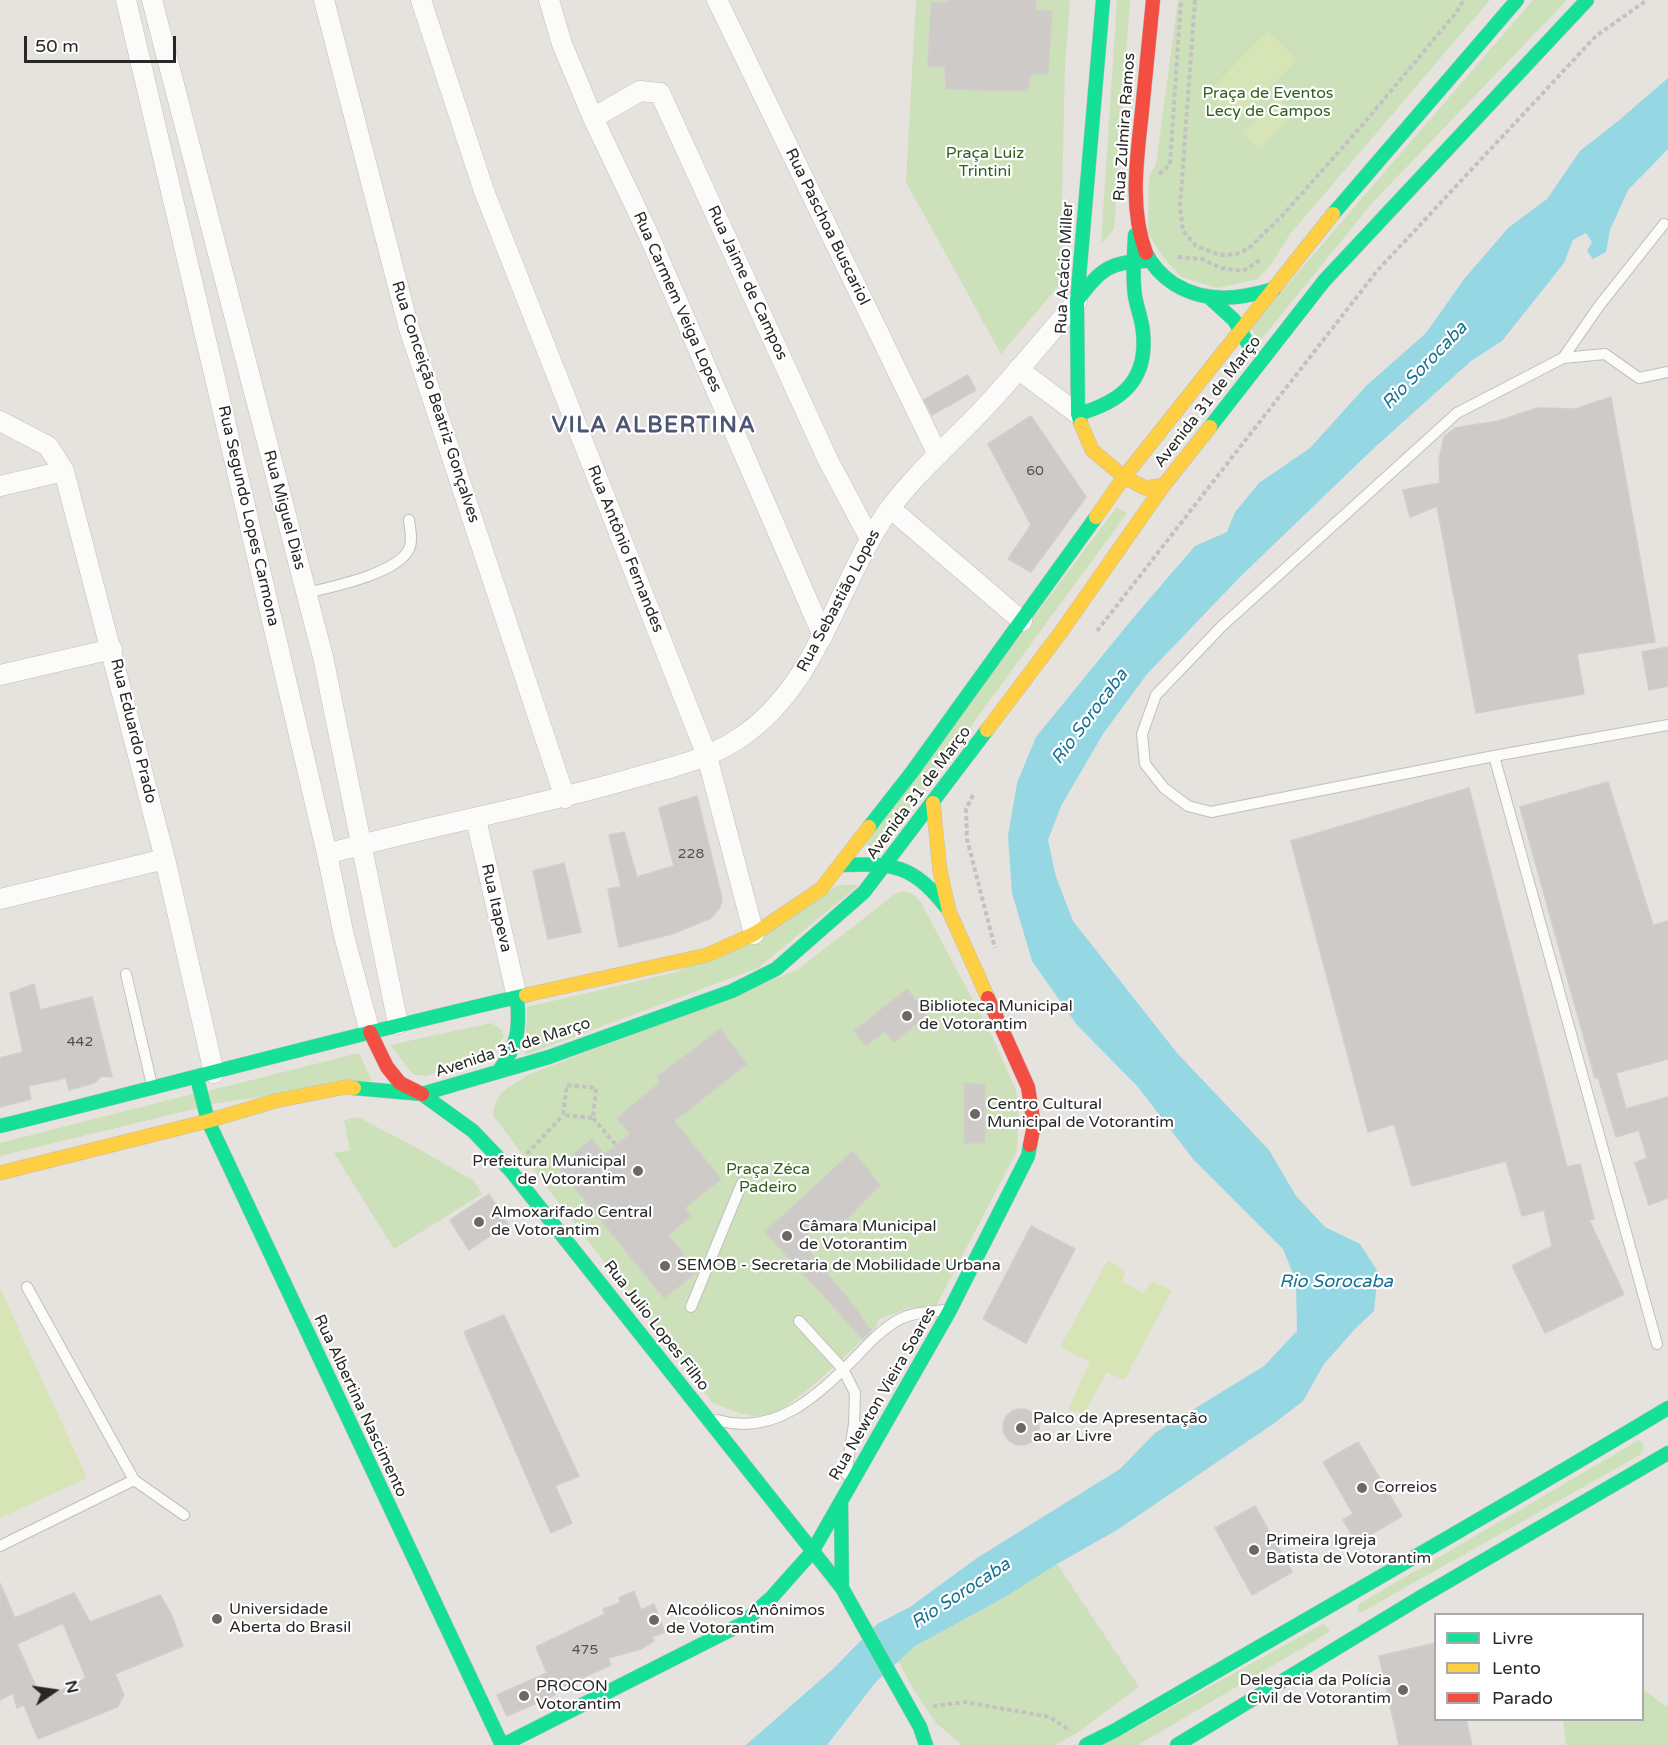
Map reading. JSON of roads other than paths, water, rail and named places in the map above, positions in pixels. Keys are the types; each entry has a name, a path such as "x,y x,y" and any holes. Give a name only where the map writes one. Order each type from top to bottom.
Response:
{"main road":[{"name":"Rua Acácio Miller","path":"1103,0 1077,301 1078,414 1083,432 1092,450 1124,477 1145,488 1164,485"},
{"name":"Rua Zulmira Ramos","path":"1153,0 1136,166 1136,210 1143,246 1150,261 1160,274 1186,291 1211,299 1246,297 1274,289"},
{"name":"Avenida 31 de Março","path":"0,1126 205,1076 398,1024 707,955 754,933 821,889 912,772 1124,477 1314,237 1517,0"},
{"name":"Avenida 31 de Março","path":"0,1173 208,1121 275,1101 346,1087 422,1094 549,1057 710,999 776,969 864,892 1061,632 1164,485 1324,281 1587,0"},
{"path":"1078,414 1098,409 1122,396 1134,382 1140,369 1144,351 1143,330 1134,290 1136,210"},
{"path":"1077,301 1091,280 1105,267 1120,261 1150,261"},
{"path":"1211,299 1230,313 1241,328 1250,347 1253,372"},
{"path":"933,803 940,872 949,911"},
{"path":"840,865 886,863 921,878 949,911"},
{"name":"Rua Newton Vieira Soares","path":"502,1745 742,1624 772,1597 812,1552 951,1309 1028,1156 1034,1125 1028,1087 949,911"},
{"path":"498,1072 514,1050 519,1038 517,997"},
{"name":"Rua Julio Lopes Filho","path":"370,1032 387,1067 400,1083 422,1094 473,1131 512,1172 708,1418 844,1593 920,1728"},
{"name":"Rua Albertina Nascimento","path":"205,1076 208,1121 502,1745"},
{"path":"1086,1745 1335,1608 1555,1476 1665,1416"},
{"path":"1177,1745 1350,1634 1668,1453"},
{"path":"841,1501 844,1593"},
{"path":"920,1728 926,1745"},
{"path":"920,1728 939,1745"}],"street":[{"name":"Rua Segundo Lopes Carmona","path":"126,0 327,854 344,936 370,1032"},
{"name":"Rua Miguel Dias","path":"152,0 323,657 398,1024"},
{"name":"Rua Conceição Beatriz Gonçalves","path":"324,0 408,325 565,798"},
{"name":"Rua Antônio Fernandes","path":"421,0 484,191 707,756 754,933"},
{"name":"Rua Carmem Veiga Lopes","path":"549,0 562,44 593,118 646,229 823,636"},
{"name":"Rua Paschoa Buscariol","path":"717,0 938,455"},
{"name":"Rua Jaime de Campos","path":"593,118 640,91 660,93 828,460 870,539"},
{"name":"Rua Sebastião Lopes","path":"327,854 565,798 707,756 741,737 776,707 797,678 823,636 870,539 890,508 986,407 1077,301"},
{"path":"1018,369 1078,414"},
{"name":"Rua Eduardo Prado","path":"0,421 48,447 64,471 165,859 205,1076"},
{"path":"0,486 64,471"},
{"path":"890,508 1022,621"},
{"path":"0,675 112,649"},
{"name":"Rua Itapeva","path":"476,819 517,997"},
{"path":"0,899 165,859"}],"lane":[{"path":"1563,358 1599,306 1664,224"},
{"path":"1668,372 1640,378 1605,354 1563,358 1457,413 1222,626 1156,695 1142,734 1145,764 1164,788 1188,806 1211,812 1494,756 1668,725"},
{"path":"306,593 361,579 402,558 410,548 409,520"},
{"path":"1494,756 1657,1344"},
{"path":"126,974 153,1088"},
{"path":"691,1307 742,1183"},
{"path":"27,1287 134,1480 184,1515"},
{"path":"708,1418 726,1423 772,1421 796,1409 898,1320 911,1314 951,1309"},
{"path":"799,1321 843,1369 855,1393 854,1424 841,1501"},
{"path":"0,1546 134,1480"}],"water":[{"name":"Rio Sorocaba","path":"1668,78 1668,149 1628,190 1610,230 1606,252 1593,259 1587,251 1592,242 1586,233 1573,240 1564,263 1502,341 1471,361 1373,449 1241,576 1147,674 1103,734 1061,806 1048,840 1056,877 1073,921 1177,1053 1269,1150 1296,1196 1325,1227 1360,1244 1378,1272 1374,1311 1324,1364 1303,1401 1276,1422 1117,1530 1005,1597 915,1646 876,1682 827,1745 746,1745 833,1669 877,1624 910,1607 977,1558 1120,1469 1155,1433 1264,1366 1297,1331 1296,1281 1283,1249 1193,1159 1138,1087 1077,1025 1032,961 1012,893 1008,836 1017,783 1036,737 1195,546 1227,532 1235,512 1259,483 1310,448 1366,386 1426,333 1465,278 1508,228 1547,199 1580,151"}],"place":[{"name":"Biblioteca Municipal de Votorantim","path":"907,1016"},
{"name":"Centro Cultural Municipal de Votorantim","path":"975,1114"},
{"name":"Prefeitura Municipal de Votorantim","path":"638,1171"},
{"name":"Almoxarifado Central de Votorantim","path":"479,1222"},
{"name":"Câmara Municipal de Votorantim","path":"787,1236"},
{"name":"SEMOB - Secretaria de Mobilidade Urbana","path":"665,1266"},
{"name":"Palco de Apresentação ao ar Livre","path":"1021,1428"},
{"name":"Correios","path":"1362,1488"},
{"name":"Primeira Igreja Batista de Votorantim","path":"1254,1550"},
{"name":"Universidade Aberta do Brasil","path":"217,1619"},
{"name":"Alcoólicos Anônimos de Votorantim","path":"654,1620"},
{"name":"Delegacia da Polícia Civil de Votorantim","path":"1403,1690"},
{"name":"PROCON Votorantim","path":"524,1696"}],"district":[{"name":"VILA ALBERTINA","path":"654,426"}],"park label":[{"name":"Praça de Eventos Lecy de Campos","path":"1268,103"},
{"name":"Praça Luiz Trintini","path":"985,163"},
{"name":"Praça Zéca Padeiro","path":"768,1179"}]}
